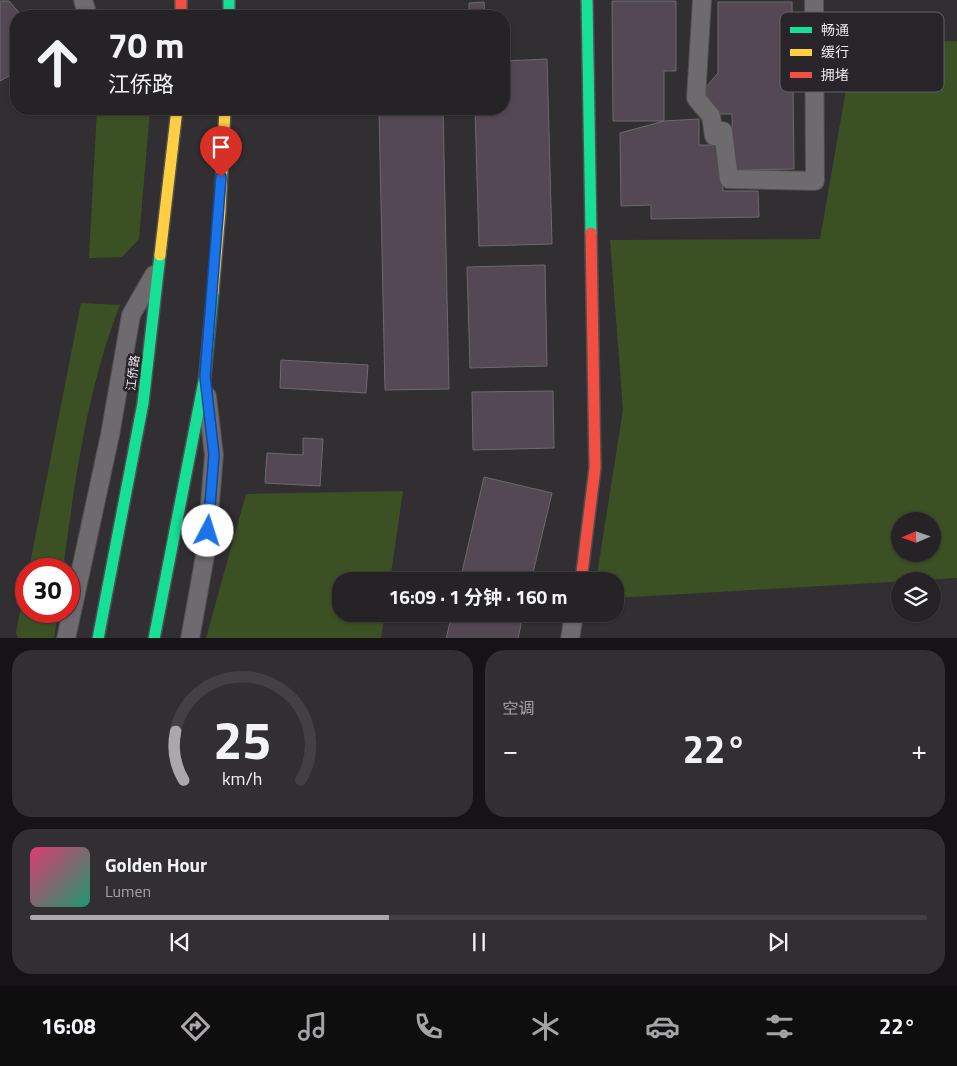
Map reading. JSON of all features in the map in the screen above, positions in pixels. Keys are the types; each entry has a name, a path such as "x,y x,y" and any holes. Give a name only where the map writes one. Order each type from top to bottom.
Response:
{"main road":[{"path":"582,572 595,468 587,0"},
{"name":"江侨路","path":"98,638 143,403 176,115"},
{"path":"154,638 176,517 205,376 220,211 225,115"}],"street":[{"path":"702,0 696,98 711,116 714,136 723,131 729,179 815,181 815,92"},
{"path":"66,638 110,435 131,315 160,263"},
{"path":"190,638 206,550 214,455 205,376"},
{"path":"570,638 573,622"}],"green space":[{"path":"944,41 957,41 957,578 941,579 941,572 891,572 891,582 624,598 624,572 597,572 623,410 610,240 820,239 846,92 944,92"},
{"path":"97,115 150,115 139,239 122,257 89,258"},
{"path":"81,303 120,305 99,369 91,402 72,502 64,558 31,558"},
{"path":"403,491 391,572 332,572 332,622 384,622 381,638 206,638 246,494"},
{"path":"18,623 56,623 54,638 18,638 16,632"}],"building":[{"path":"0,1 9,1 17,10 10,10 10,75 0,81"},
{"path":"612,1 676,1 676,71 664,71 664,121 613,121"},
{"path":"484,2 485,10 469,10 469,3"},
{"path":"718,2 792,2 792,12 780,12 780,92 793,92 794,169 733,170 732,114 718,114 706,103 706,87 718,73"},
{"path":"547,59 552,244 479,246 475,115 510,115 510,61"},
{"path":"379,115 443,115 449,389 385,390"},
{"path":"699,119 699,145 722,145 723,191 758,191 759,217 651,219 651,205 621,206 620,133 664,121"},
{"path":"545,265 547,366 470,368 467,267"},
{"path":"281,360 368,365 366,393 280,388"},
{"path":"553,391 554,448 473,450 472,392"},
{"path":"303,438 323,439 320,486 265,483 267,453 303,455"},
{"path":"484,477 552,493 533,572 462,572"},
{"path":"450,622 521,622 518,638 446,638"}],"traffic: fast":[{"path":"229,0 229,10"},
{"path":"587,0 591,233"},
{"path":"98,638 143,403 160,255"},
{"path":"154,638 205,376 213,292"}],"traffic: slow":[{"path":"160,255 176,115"},
{"path":"213,292 220,211 225,115"}],"traffic: jam":[{"path":"181,0 181,10"},
{"path":"582,572 595,468 591,233"}],"route":[{"path":"208,531 214,455 205,376 220,211 221,177"}]}
